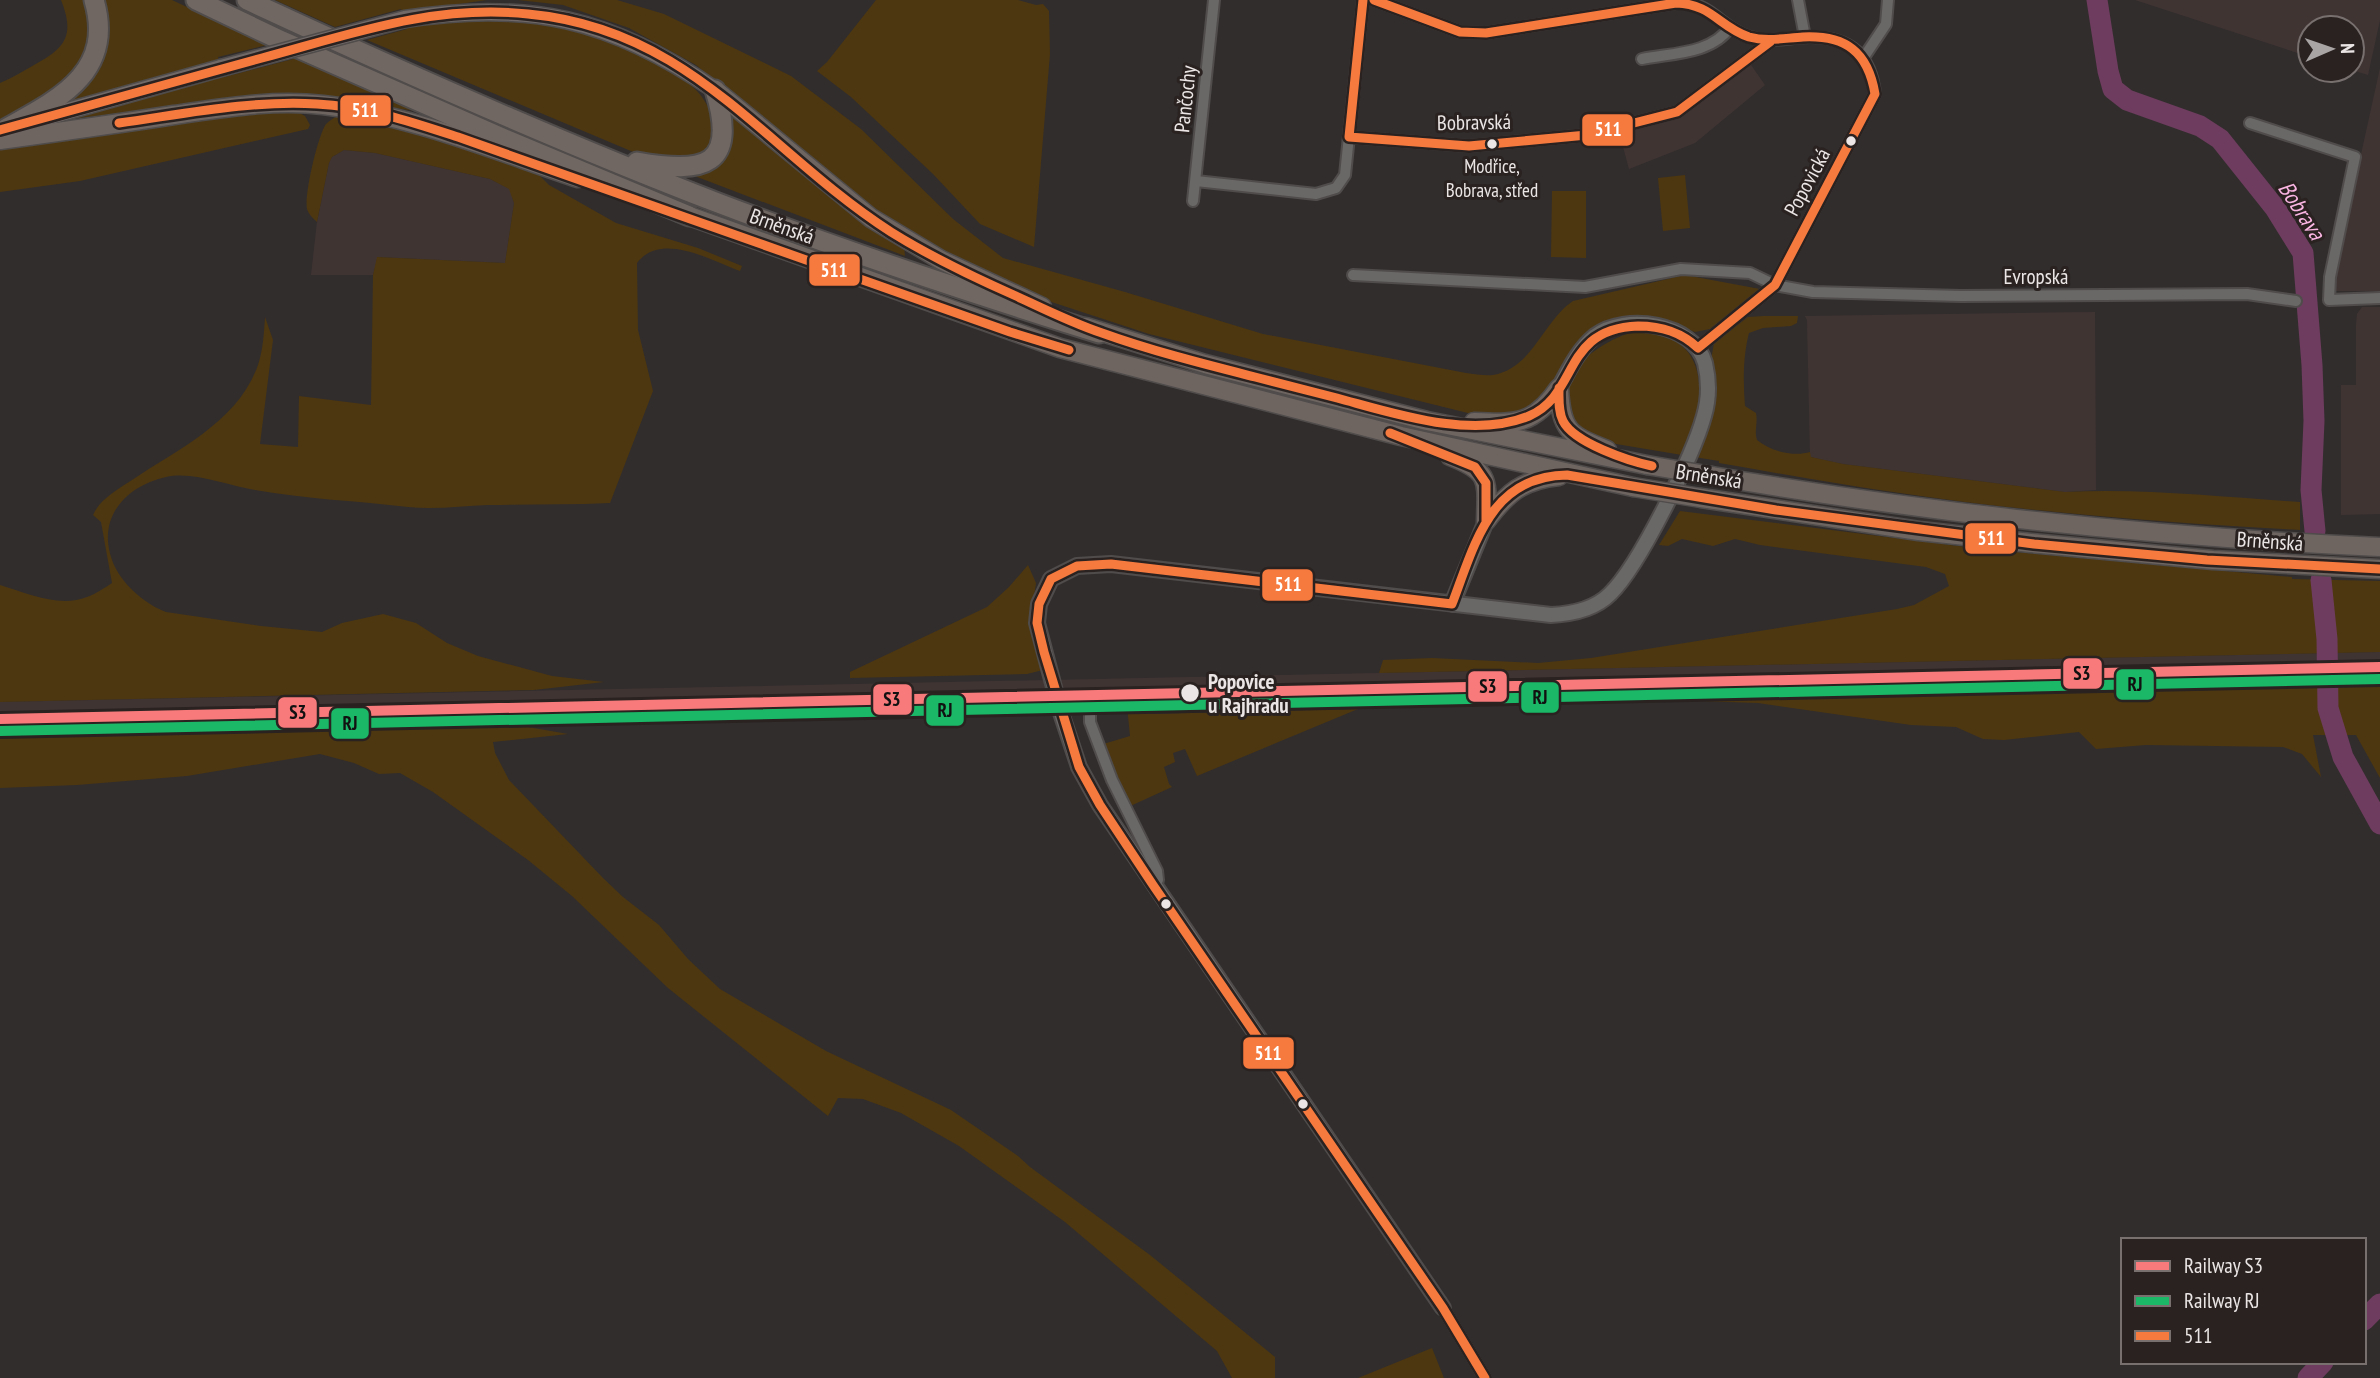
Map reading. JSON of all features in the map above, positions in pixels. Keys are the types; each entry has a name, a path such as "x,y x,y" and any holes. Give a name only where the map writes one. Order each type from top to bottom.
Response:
{"highway":[{"path":"2,133 58,99 82,75 91,60 98,35 97,11 93,0"},
{"path":"196,0 507,140 689,216"},
{"path":"247,0 490,109 717,202 846,250 1099,333"},
{"path":"600,155 683,168 706,162 723,138 722,113 715,90"},
{"name":"Brněnská","path":"715,90 826,183 904,240 975,277 1099,333 1205,364 1427,421 1647,465 1920,509 2162,534 2380,547"},
{"name":"Brněnská","path":"2,133 237,106 321,104 397,118 436,129 1060,348 1401,436 1633,487 1919,531 2150,554 2380,569"},
{"path":"1427,421 1520,421 1542,410 1559,388"},
{"path":"1559,388 1562,418 1569,430 1591,443 1647,465"},
{"path":"1401,436 1468,463 1478,470 1486,489 1486,521"},
{"path":"1486,521 1509,495 1527,482 1573,474"}],"main road":[{"path":"2,133 221,68 405,19 456,12 498,10 571,20 629,40 662,56 715,90"}],"street":[{"name":"Pančochy","path":"1193,201 1214,0"},
{"path":"1196,181 1316,194 1336,188 1345,175 1363,0"},
{"path":"1374,0 1460,32 1486,33 1684,3 1705,8 1742,35 1770,42 1805,37 1836,40 1864,57 1886,24 1888,0"},
{"path":"1798,0 1805,37"},
{"path":"1642,59 1718,42 1730,27"},
{"name":"Bobravská","path":"1349,137 1469,146 1587,135 1677,111 1770,42"},
{"name":"Popovická","path":"1775,285 1875,94 1872,73 1864,57"},
{"path":"2250,123 2355,157 2330,276 2329,300 2380,298"},
{"path":"1353,275 1585,287 1681,268 1750,273 1775,285 1698,348"},
{"name":"Evropská","path":"1775,285 1813,292 1961,296 2247,293 2296,301"},
{"path":"1485,1378 1443,1308 1100,804 1079,767 1059,710 1037,623 1039,604 1051,579 1077,566 1111,564 1559,615 1594,606 1610,594 1641,549 1699,433 1707,406 1705,363 1698,348 1685,337 1657,327 1615,327 1602,332 1588,344 1559,388"},
{"path":"1452,604 1486,521"},
{"path":"1090,708 1090,722 1112,780 1157,871 1158,880 1153,885"}],"shaded area":[{"path":"61,0 88,0 93,14 86,59 41,103 0,120 0,83 54,53 65,39 67,23"},
{"path":"101,0 172,0 267,45 218,57 219,61 64,103 80,87"},
{"path":"275,0 487,0 402,12 401,9 335,27"},
{"path":"518,0 617,0 664,14 791,76 861,129 953,219 1003,258 1263,334 1466,373 1493,375 1507,371 1528,354 1553,320 1573,301 1685,275 1760,289 1710,329 1695,332 1663,320 1639,318 1577,346 1549,391 1521,415 1480,416 1149,334 1018,291 911,237 781,136 696,65 629,28 563,5"},
{"path":"876,0 1018,0 1043,4 1049,11 1050,54 1034,247 980,224 933,174 851,97 817,71"},
{"path":"2135,0 2380,0 2380,20 2368,75 2366,14 2296,14 2296,52"},
{"path":"467,19 531,22 579,29 647,56 673,71 701,96 714,125 714,137 710,146 696,157 687,160 657,162 367,40 407,29 406,27"},
{"path":"297,58 417,111 296,95 226,99 73,119 223,76"},
{"path":"1749,62 1765,85 1695,143 1629,169 1619,132 1675,117"},
{"path":"2380,68 2380,291 2331,291"},
{"path":"725,104 904,246 905,256 692,175 714,165"},
{"path":"292,109 305,116 310,125 308,129 80,181 0,192 0,149 186,118"},
{"path":"340,115 387,120 535,171 549,185 616,223 698,248 742,266 740,271 701,255 672,249 659,249 647,254 637,263 638,330 653,391 610,503 418,508 274,493 188,476 166,477 137,489 116,509 110,521 108,535 109,551 115,567 137,594 166,612 322,632 342,623 383,614 416,623 447,643 478,656 552,676 604,682 534,690 0,702 0,585 43,598 65,601 90,596 112,583 101,522 93,515 96,509 115,491 205,432 236,403 249,385 258,365 265,317 273,340 260,444 298,447 299,396 371,405 373,275 377,257 505,263 514,203 509,189 490,179 375,153 344,150 332,157 317,222 307,209 312,165 326,124"},
{"path":"344,150 375,153 490,179 510,189 514,203 505,263 378,257 373,275 311,275 317,222 329,163 332,157"},
{"path":"1685,175 1690,228 1663,231 1658,178"},
{"path":"1552,191 1586,191 1586,258 1551,257"},
{"path":"2362,307 2380,307 2380,514 2341,515 2341,385 2356,385 2356,325 2357,314"},
{"path":"2095,312 2096,490 2065,492 1843,464 1810,457 1805,316"},
{"path":"1798,316 1797,323 1791,326 1763,328 1749,333 1747,342 1744,369 1745,406 1756,413 1757,440 1775,450 1796,454 1810,452 1811,457 1843,464 2065,492 2154,492 2300,502 2300,530 2147,520 1943,499 1694,457 1714,343 1748,317"},
{"path":"1632,332 1670,338 1684,348 1693,361 1698,375 1698,408 1682,455 1592,440 1571,425 1566,391 1571,377 1584,359 1593,352"},
{"path":"1680,511 1982,549 2292,579 2380,581 2380,652 1379,673 1383,660 1432,658 1538,663 1591,658 1897,609 1914,605 1949,586 1945,574 1926,567 1760,545 1735,539 1713,546 1682,539 1668,546 1659,545"},
{"path":"1028,565 1036,583 1031,618 1043,670 1027,674 850,678 850,672 987,607"},
{"path":"2380,652 2380,679 0,728 0,702"},
{"path":"2380,679 2380,778 2356,735 2313,735 2321,777 2302,754 2283,747 2146,745 2096,749 2079,732 2004,740 1983,739 1956,727 1911,725 1758,703 1666,700 1617,702 1606,695"},
{"path":"1148,705 1150,714 1358,709 1197,776 1185,749 1173,753 1175,762 1164,767 1172,787 1126,808 1100,745 1130,736 1127,706"},
{"path":"477,718 568,734 493,742 495,753 509,780 603,878 659,925 688,959 720,989 826,1051 951,1110 1018,1156 1150,1255 1275,1357 1275,1378 1232,1378 1217,1351 1065,1222 959,1146 901,1113 863,1099 838,1098 828,1116 668,988 572,896 528,860 433,792 400,773 379,774 354,763 320,754 187,776 0,788 0,728"},
{"path":"1432,1348 1444,1378 1358,1378"}],"waterway":[{"name":"Bobrava","path":"2097,0 2113,89 2127,100 2200,126 2220,139 2275,208 2303,253 2312,365 2314,421 2311,490 2315,531"},
{"name":"Bobrava","path":"2321,580 2327,639 2328,708 2343,757 2380,824"},
{"name":"Bobrava","path":"2366,1318 2380,1304"},
{"name":"Bobrava","path":"2308,1378 2321,1364"}],"rail line":[{"name":"S3","path":"0,719 2380,667"},
{"name":"RJ","path":"0,731 2380,679"}],"transit line":[{"name":"511","path":"1363,0 1349,137 1469,146 1587,135 1677,112 1770,42"},
{"name":"511","path":"0,130 360,31 426,17 493,12 528,14 586,24 636,43 682,68 724,98 846,200 891,232 952,266 1058,316 1121,340 1383,411 1433,422 1483,425 1507,423 1529,416 1545,406 1557,393 1583,350 1596,338 1613,330 1647,326 1678,334 1698,348 1775,285 1875,94 1867,67 1860,57 1843,43 1818,37 1749,37 1698,7 1688,4 1676,3 1486,33 1460,32 1374,0"},
{"name":"511","path":"119,123 267,104 335,105 371,111 458,137 1010,332 1069,350"},
{"name":"511","path":"1559,388 1563,421 1578,437 1603,450 1652,466"},
{"name":"511","path":"1390,433 1475,467 1486,483 1486,521"},
{"name":"511","path":"1485,1378 1443,1308 1153,885 1100,805 1079,767 1037,623 1039,604 1051,579 1077,566 1111,564 1452,604 1478,537 1503,500 1520,487 1541,478 1567,475 1776,510 2034,544 2207,560 2380,569"}],"place":[{"name":"Modřice, Bobrava, střed","path":"1492,144"},
{"name":"Popovice u Rajhradu","path":"1190,693"}]}
